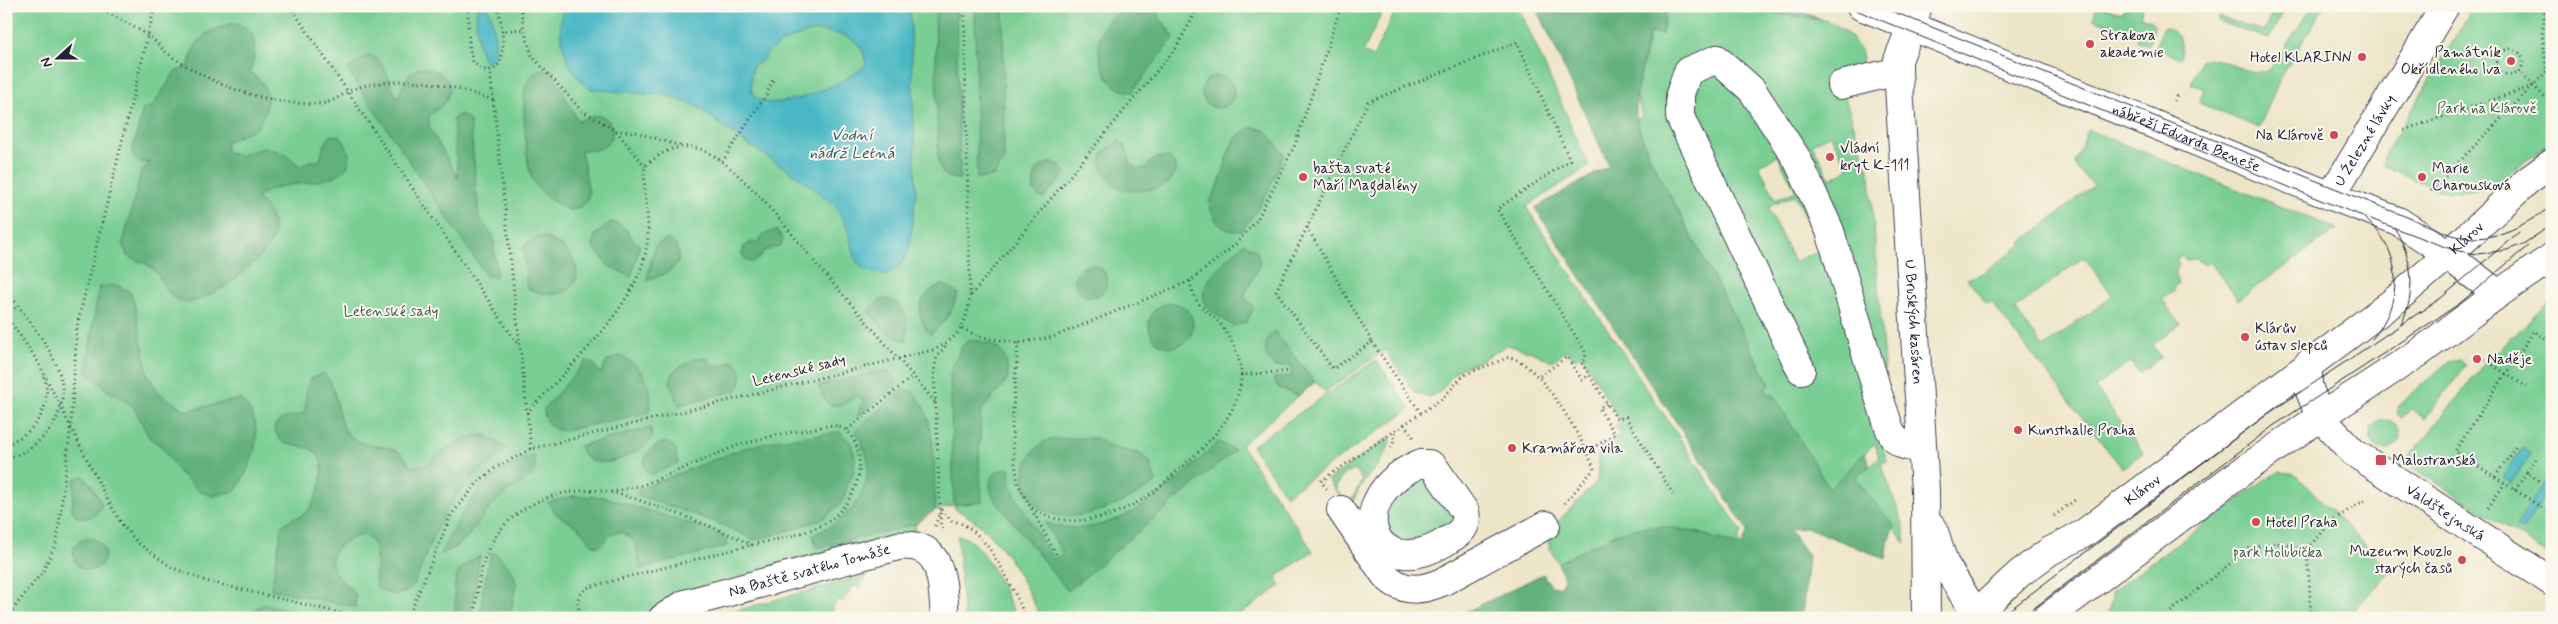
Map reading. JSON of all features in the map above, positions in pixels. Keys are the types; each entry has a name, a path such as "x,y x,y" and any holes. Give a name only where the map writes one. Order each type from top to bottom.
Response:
{"main road":[{"name":"nábřeží Edvarda Beneše","path":"1861,6 1914,17 2331,196 2398,221 2448,255 2498,294"},
{"name":"U Železné lávky","path":"2331,196 2445,6"},
{"name":"U Bruských kasáren","path":"1914,17 1898,60 1898,71 1925,490 1926,618"},
{"path":"1801,370 1680,117 1680,94 1688,71 1717,59 1752,90 1797,159 1830,231 1890,430 1895,439 1904,445 1922,450"},
{"path":"1841,85 1898,71"},
{"name":"Klárov","path":"1975,616 2020,573 2050,551 2083,534 2393,302 2448,255 2527,181 2552,164"},
{"path":"2048,617 2230,480 2320,417 2420,352 2498,294 2552,258"},
{"path":"2308,364 2308,386 2320,417"},
{"name":"Valdštejnská","path":"2320,417 2353,452 2552,582"},
{"path":"1925,490 1934,534 1944,563 1975,616"},
{"path":"1341,510 1366,549 1392,583 1400,587 1420,589 1442,582 1546,526"},
{"name":"Na Baště svatého Tomáše","path":"663,618 685,604 911,544 926,551 939,566 945,618"}],"path":[{"path":"94,6 149,36 168,53 224,85 268,99 316,104 334,102 359,87 406,80 447,84 494,100"},
{"path":"6,618 43,571 56,541 71,423 78,326 155,6"},
{"path":"290,6 519,346"},
{"path":"469,6 468,14 473,61 480,68 490,70 499,65 503,57 497,6"},
{"path":"520,6 532,56 581,110 616,131 646,166"},
{"name":"Letenské sady","path":"408,618 451,515 479,482 510,459 531,448 897,357 933,350 950,342 962,329 966,322 970,296 964,6"},
{"path":"962,329 982,337 1018,343 1053,336 1190,281 1235,245 1257,220 1295,144 1341,6"},
{"path":"2431,191 2547,71 2542,34 2546,6"},
{"path":"970,296 1176,48 1198,7"},
{"path":"501,31 524,29"},
{"path":"1372,342 1333,369 1276,291 1368,102 1517,42 1570,160 1497,209 1586,353 1586,359 1581,362 1589,375 1617,418 1626,417 1673,494"},
{"path":"2514,49 2521,54 2524,62 2519,71 2508,75 2500,71 2496,63 2502,51 2514,49"},
{"path":"490,70 531,448"},
{"path":"2519,71 2552,104"},
{"path":"722,162 766,95 773,80"},
{"path":"2399,131 2534,86"},
{"path":"2174,101 2177,94"},
{"path":"616,131 635,132 681,146 700,149 722,162 757,194 935,402"},
{"path":"527,413 612,319 638,278 648,244 643,184 646,166 665,151 681,146"},
{"path":"1307,227 1372,342 1421,412"},
{"path":"1032,508 1053,519 1078,522 1141,501 1215,435 1224,423 1239,391 1241,375 1238,360 1227,333 1197,302 1190,281"},
{"path":"6,289 54,359 60,380 61,404 57,418 44,439 33,448 6,459"},
{"path":"18,306 6,315 38,362 71,423 87,462 123,526 138,543 171,567 206,581 362,618"},
{"path":"2552,338 2549,342 2534,332 2455,451 2552,514"},
{"path":"950,342 934,364 941,510 952,521 968,526 986,546 1000,566 1026,618"},
{"path":"1018,343 1012,414 1013,449 1018,484 1056,554"},
{"path":"1341,510 1321,481 1443,398 1464,375 1504,357 1513,358 1540,376 1588,451 1594,469 1546,526"},
{"path":"1540,376 1568,357 1582,380 1589,375"},
{"path":"2480,357 2527,387"},
{"path":"6,444 26,435 36,425 42,414 46,392 45,379 38,362"},
{"path":"1241,375 1290,371"},
{"path":"847,430 914,376"},
{"path":"1588,451 1615,434 1599,408 1607,404"},
{"path":"1404,424 1413,436"},
{"path":"582,618 577,600 579,594 589,587 753,545 822,525 839,513 846,505 860,466 858,450 847,430 833,425 776,435 739,445 643,485 611,493"},
{"path":"2495,477 2517,445"},
{"path":"2515,490 2536,458"},
{"path":"2527,472 2540,482"},
{"path":"2484,514 2504,484"},
{"path":"475,618 478,590 490,544 509,520 533,504 558,494 590,490 611,493 715,526 753,545"},
{"path":"2304,618 2311,612 2307,548 2334,520 2365,500"},
{"path":"2162,618 2248,549 2277,544 2307,548"},
{"path":"2096,615 2143,618"}],"green space":[{"name":"Letenské sady","path":"6,6 1385,6 1363,52 1373,57 1398,6 1472,6 1484,9 1485,6 1520,10 1589,166 1526,207 1742,532 1738,540 1741,547 1697,532 1618,533 1558,563 1550,549 1547,536 1552,528 1597,481 1599,448 1621,434 1615,426 1621,422 1581,355 1574,359 1567,350 1551,362 1535,353 1507,345 1454,373 1440,392 1428,397 1416,393 1411,388 1385,350 1325,392 1315,382 1241,445 1313,551 1276,577 1281,586 1234,618 1041,618 1026,586 996,541 970,518 955,509 954,505 935,510 916,523 914,536 683,591 664,601 645,618 6,618"},
{"path":"935,6 956,6 960,179 951,178 944,174 938,158"},
{"path":"975,6 1003,6 1004,160 994,176 977,179"},
{"path":"1128,6 1161,6 1158,16 1174,37 1132,92 1114,85 1106,74 1099,51 1100,36 1104,26 1113,16"},
{"path":"1536,6 1666,7 1662,34 1649,33 1636,94 1636,120 1648,154 1770,385 1765,388 1769,396 1773,394 1829,489 1865,453 1870,466 1855,478 1894,526 1889,538 1886,559 1808,528 1789,529 1808,556 1802,618 1454,618 1543,574 1551,586 1560,587 1565,580 1558,563 1610,537 1632,529 1664,527 1679,529 1695,532 1741,547 1748,531 1535,208 1609,166"},
{"path":"1681,6 1786,6 1835,24 1850,36 1861,50 1863,58 1860,68 1838,76 1870,176 1886,390 1874,420 1887,461 1881,463 1903,524 1906,544 1855,477 1879,458 1875,443 1829,489 1773,394 1770,396 1765,388 1770,385 1648,154 1636,120 1642,116 1636,94 1650,33 1662,34 1666,7 1681,9","holes":["1830,134 1849,169 1830,179 1812,144","1778,156 1796,191 1776,200 1759,165","1795,195 1821,249 1794,262 1768,208"]},
{"path":"1726,6 1786,6 1820,20"},
{"path":"2097,6 2122,13 2125,6 2143,6 2140,17 2152,21 2155,26 2148,45 2137,40 2138,35 2093,19"},
{"path":"2313,6 2324,6 2279,81 2259,128 2199,103 2204,89 2191,84 2200,61 2215,59 2251,71 2269,70"},
{"name":"Park na Klárově","path":"2474,6 2552,6 2552,142 2490,186 2475,191 2449,192 2439,190 2382,165 2385,154"},
{"path":"2274,9 2283,12 2269,39 2218,21 2219,17 2264,31"},
{"path":"231,24 240,25 252,34 255,48 250,72 262,82 268,95 266,109 258,127 226,142 226,151 238,156 267,147 287,155 301,167 309,161 320,161 324,145 331,135 340,136 348,151 349,163 344,171 334,176 322,180 280,187 257,197 264,205 272,221 274,233 268,247 259,258 234,280 205,297 193,302 183,302 168,292 153,269 127,255 123,243 141,172 150,162 143,163 135,160 132,152 143,109 152,107 175,72 188,67 194,49 202,38 213,31"},
{"path":"2164,27 2174,32 2180,39 2182,48 2180,58 2154,48"},
{"path":"369,55 375,58 383,67 397,98 409,74 418,68 432,69 447,81 449,93 443,105 429,116 429,126 458,179 453,119 461,114 470,121 479,218 493,236 497,273 495,277 486,275 347,69"},
{"path":"544,69 551,70 578,121 592,116 601,116 611,124 612,128 612,137 604,146 595,150 581,150 589,193 587,200 582,205 569,210 553,201 538,188 532,178 528,161 524,121 525,90 531,76"},
{"path":"1218,76 1224,77 1229,81 1233,86 1233,98 1229,103 1224,107 1218,108 1212,107 1207,103 1203,98 1202,92 1203,86 1207,81 1212,77"},
{"path":"1253,127 1266,131 1284,154 1268,191 1256,212 1241,231 1228,230 1216,220 1209,202 1220,181 1233,143 1237,137"},
{"path":"2088,130 2337,229 2238,300 2210,262 2205,265 2196,259 2186,260 2182,255 2176,259 2179,264 2175,274 2178,285 2173,288 2175,290 2162,299 2180,324 2153,345 2161,357 2139,373 2130,362 2095,387 2143,453 2122,468 1991,302 1987,304 1967,279 1983,273 2022,244 2022,242 2094,185 2077,169 2075,163","holes":["2084,257 2113,296 2043,347 2015,309"]},
{"path":"1118,141 1125,145 1131,164 1137,169 1146,168 1150,162 1158,158 1168,157 1175,165 1171,180 1154,189 1138,191 1124,190 1115,186 1107,177 1100,163 1103,153"},
{"path":"1053,163 1059,164 1066,173 1044,198 1037,195 1034,190 1035,175 1039,168"},
{"path":"611,222 625,228 640,245 631,277 608,265 593,246 595,235"},
{"path":"776,230 783,239 781,245 764,251 761,257 753,262 747,261 742,254 744,247 752,242 757,243 764,234"},
{"path":"543,237 560,245 571,256 576,267 576,278 571,287 561,293 546,294 527,288 523,246 534,238"},
{"path":"667,239 674,243 677,248 678,263 667,273 647,280 655,246"},
{"path":"1244,243 1257,251 1260,263 1244,296 1254,308 1246,322 1233,326 1216,315 1208,307 1204,299 1204,290 1215,272"},
{"path":"1091,265 1097,266 1102,270 1106,275 1106,287 1102,292 1097,296 1091,297 1085,296 1080,292 1076,287 1075,281 1076,275 1080,270 1085,266"},
{"path":"116,285 129,291 134,301 148,375 159,393 186,411 240,399 249,409 254,420 256,432 253,456 235,491 212,496 199,491 178,471 162,447 149,437 133,406 107,390 86,371 99,287"},
{"path":"944,285 958,293 948,316 930,334 921,319 921,305 928,293"},
{"path":"2552,298 2552,557 2405,462 2487,361"},
{"path":"880,300 893,301 903,309 907,327 906,341 890,335 868,311"},
{"path":"1175,303 1187,309 1192,316 1192,334 1187,341 1180,346 1167,347 1159,344 1152,337 1149,321 1152,313 1159,306"},
{"path":"1274,331 1315,382 1298,396 1279,388 1273,378 1292,376 1291,365 1274,367 1266,353 1267,340"},
{"path":"969,340 994,345 999,349 1006,361 1008,379 981,411 979,460 982,502 954,505 950,373 961,347"},
{"path":"620,356 635,365 645,379 650,395 649,412 564,431 555,429 547,422 544,409 586,361 593,363 600,374 607,361"},
{"path":"696,358 707,358 712,365 718,367 732,361 736,364 741,374 737,390 679,405 670,382 674,371"},
{"path":"1376,360 1410,409 1286,495 1252,446"},
{"path":"2461,360 2466,365 2425,419 2411,409 2402,418 2397,414 2399,405 2448,362"},
{"path":"877,372 891,372 897,380 896,384 857,417 863,401 861,397 857,396 838,406 830,404 825,401 818,386"},
{"path":"323,373 333,388 339,416 347,433 359,442 399,452 412,467 428,464 445,450 467,437 486,435 507,448 469,481 455,497 435,533 414,585 406,592 392,594 378,588 376,581 376,552 370,540 363,535 355,537 336,550 331,562 333,570 356,595 355,607 271,589 282,526 304,514 310,508 314,502 322,477 321,460 317,454 311,449 283,442 274,427 284,418 305,412 307,386 311,379"},
{"path":"904,389 915,395 923,407 929,423 934,462 935,510 916,524 817,548 813,535 844,516 852,508 864,488 868,463 856,430"},
{"path":"2385,420 2395,425 2400,435 2395,445 2385,450 2375,445 2370,435 2375,425"},
{"path":"651,428 652,439 644,446 624,458 613,461 603,463 593,461 585,456 579,446"},
{"path":"840,432 851,443 855,458 853,473 841,503 824,518 795,529 755,540 718,523 638,495 638,490 642,488 741,449 777,440"},
{"path":"1389,437 1391,439 1385,455 1360,487 1352,504 1345,504 1328,480","holes":["1350,471 1357,471 1362,480 1352,499 1347,500 1339,494 1336,486 1342,476"]},
{"path":"1097,438 1109,447 1139,453 1150,462 1156,482 1118,504 1086,514 1055,515 1043,510 1034,503 1024,485 1026,465 1030,456 1046,441"},
{"path":"1218,442 1235,450 1068,591 992,494 990,484 993,475 1002,469 1009,468 1011,484 1016,497 1053,559 1063,554 1045,522 1069,528 1094,526 1117,519 1140,507 1162,492"},
{"path":"662,443 669,443 675,448 678,463 651,475 643,467 645,458 651,450"},
{"path":"534,456 534,473 500,498 459,544 441,554 466,507 488,482 501,471"},
{"path":"1424,472 1458,515 1449,530 1394,545 1381,514 1383,507"},
{"name":"park Holubička","path":"2280,472 2291,473 2298,477 2391,571 2346,618 2106,618 2112,600 2111,592 2266,479"},
{"path":"83,476 90,483 102,504 98,512 88,518 76,516 72,510 75,479"},
{"path":"574,496 604,497 711,530 726,538 727,546 640,569 639,557 634,542 626,535 620,532 613,533 600,546 593,545 579,528 556,514 548,502"},
{"path":"957,536 966,538 985,556 1016,618 964,618"},
{"path":"89,538 95,539 100,543 104,548 104,560 100,565 95,569 89,570 83,569 78,565 74,560 73,554 74,548 78,543 83,539"},
{"path":"491,553 497,554 514,574 516,584 510,618 480,618 483,589"},
{"path":"480,556 470,618 456,618 455,589 458,573 470,561"},
{"path":"868,575 860,588 854,585 842,602 838,598 833,607 833,613 840,618 708,618"},
{"path":"263,604 325,618 248,618 254,610"}],"water":[{"name":"Vodní nádrž Letná","path":"564,6 910,6 916,191 909,250 902,263 885,276 865,270 857,263 846,225 835,205 793,173 741,140 698,107 669,96 591,89 575,74 569,63 562,40 561,17","holes":["814,31 840,34 855,41 864,54 866,64 858,71 829,87 793,100 763,101 754,95 751,85 753,65 760,63 770,51 784,42"]},
{"path":"488,7 492,19 495,53 494,59 484,61 478,42 476,15 477,8"},
{"path":"2522,448 2531,454 2511,483 2503,478"},
{"path":"2551,472 2552,485 2522,530 2516,526"}],"tram line":[{"path":"1846,6 2323,201 2453,250 2477,254 2507,250 2523,244 2552,225"},
{"path":"1879,6 2452,235 2466,238 2492,236 2517,227 2552,206"},
{"path":"2364,218 2387,245 2393,260 2395,277 2390,309 2372,339"},
{"path":"2394,227 2405,251 2411,275 2409,300 2401,325"},
{"path":"1999,618 2266,415 2441,298 2519,232"},
{"path":"2021,618 2273,426 2459,304 2529,245"}],"place":[{"name":"Strakova akademie","path":"2090,44"},
{"name":"Hotel KLARINN","path":"2362,57"},
{"name":"Památník Okřídleného lva","path":"2511,61"},
{"name":"Na Klárově","path":"2334,135"},
{"name":"Vládní kryt K-111","path":"1830,157"},
{"name":"bašta svaté Maří Magdalény","path":"1303,177"},
{"name":"Marie Charousková","path":"2422,177"},
{"name":"Klárův ústav slepců","path":"2245,337"},
{"name":"Naděje","path":"2477,359"},
{"name":"Kunsthalle Praha","path":"2018,430"},
{"name":"Kramářova vila","path":"1512,448"},
{"name":"Malostranská","path":"2381,460"},
{"name":"Hotel Praha","path":"2256,522"},
{"name":"Muzeum Kouzlo starých časů","path":"2462,560"}]}
